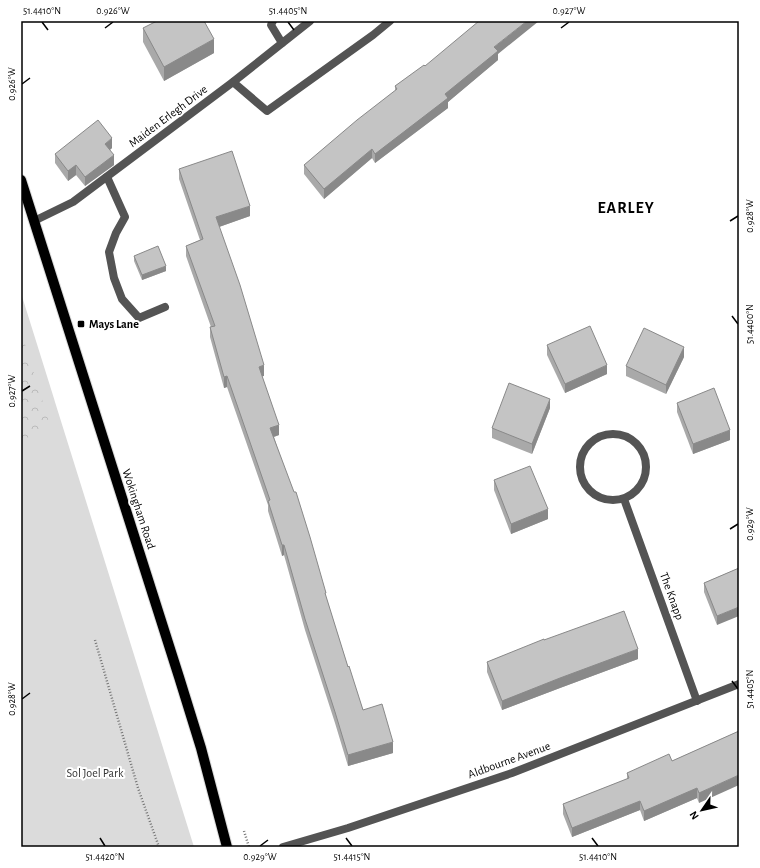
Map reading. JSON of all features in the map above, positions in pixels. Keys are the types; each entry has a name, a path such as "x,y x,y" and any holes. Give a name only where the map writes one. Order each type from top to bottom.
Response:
{"main road":[{"name":"Wokingham Road","path":"21,180 179,677 227,847"}],"street":[{"path":"272,21 271,25 282,43"},
{"name":"Maiden Erlegh Drive","path":"34,221 73,202 233,82 310,21"},
{"path":"233,82 267,111 373,36 390,21"},
{"path":"107,177 125,217 116,233 109,252 114,278 122,299 138,318 164,307"},
{"path":"616,434 627,437 636,443 643,452 647,463 646,474 642,485 634,493 624,499 614,501 604,499 594,494 586,487 582,477 580,466 582,456 587,446 595,439 605,435 616,434"},
{"name":"The Knapp","path":"624,499 697,701"},
{"name":"Aldbourne Avenue","path":"283,847 348,828 512,773 739,684"}],"path":[{"path":"95,640 138,788 159,847"},
{"path":"244,831 249,847"}],"green space":[{"name":"Sol Joel Park","path":"21,293 194,847 21,847"},
{"path":"21,331 52,432 21,439"}],"building":[{"path":"157,21 204,21 214,39 164,67 143,28"},
{"path":"479,21 527,21 494,47 498,51 445,94 448,98 375,154 372,149 324,189 304,165 357,120 397,89 395,86 424,65 425,66"},
{"path":"98,120 112,138 105,144 114,155 85,177 76,165 68,171 55,154"},
{"path":"232,151 250,206 216,217 240,285 264,365 259,367 279,425 270,428 294,492 296,492 325,593 363,710 382,704 393,742 348,755 305,619 284,545 282,545 268,501 270,500 227,376 224,377 210,327 215,326 186,246 203,239 179,169"},
{"path":"158,246 166,266 142,275 134,256"},
{"path":"590,326 607,365 565,384 547,345"},
{"path":"644,328 684,347 666,385 626,366"},
{"path":"509,383 550,399 532,444 492,428"},
{"path":"714,388 730,430 693,444 677,403"},
{"path":"530,466 548,509 511,524 494,480"},
{"path":"739,568 739,607 717,616 704,583"},
{"path":"624,611 638,649 502,701 487,662 544,639"},
{"path":"739,731 739,775 699,793 697,788 644,811 640,801 572,828 563,804 629,778 627,773 669,754 672,761"}],"place":[{"name":"Mays Lane","path":"81,324"}],"district":[{"name":"EARLEY","path":"626,208"}]}
